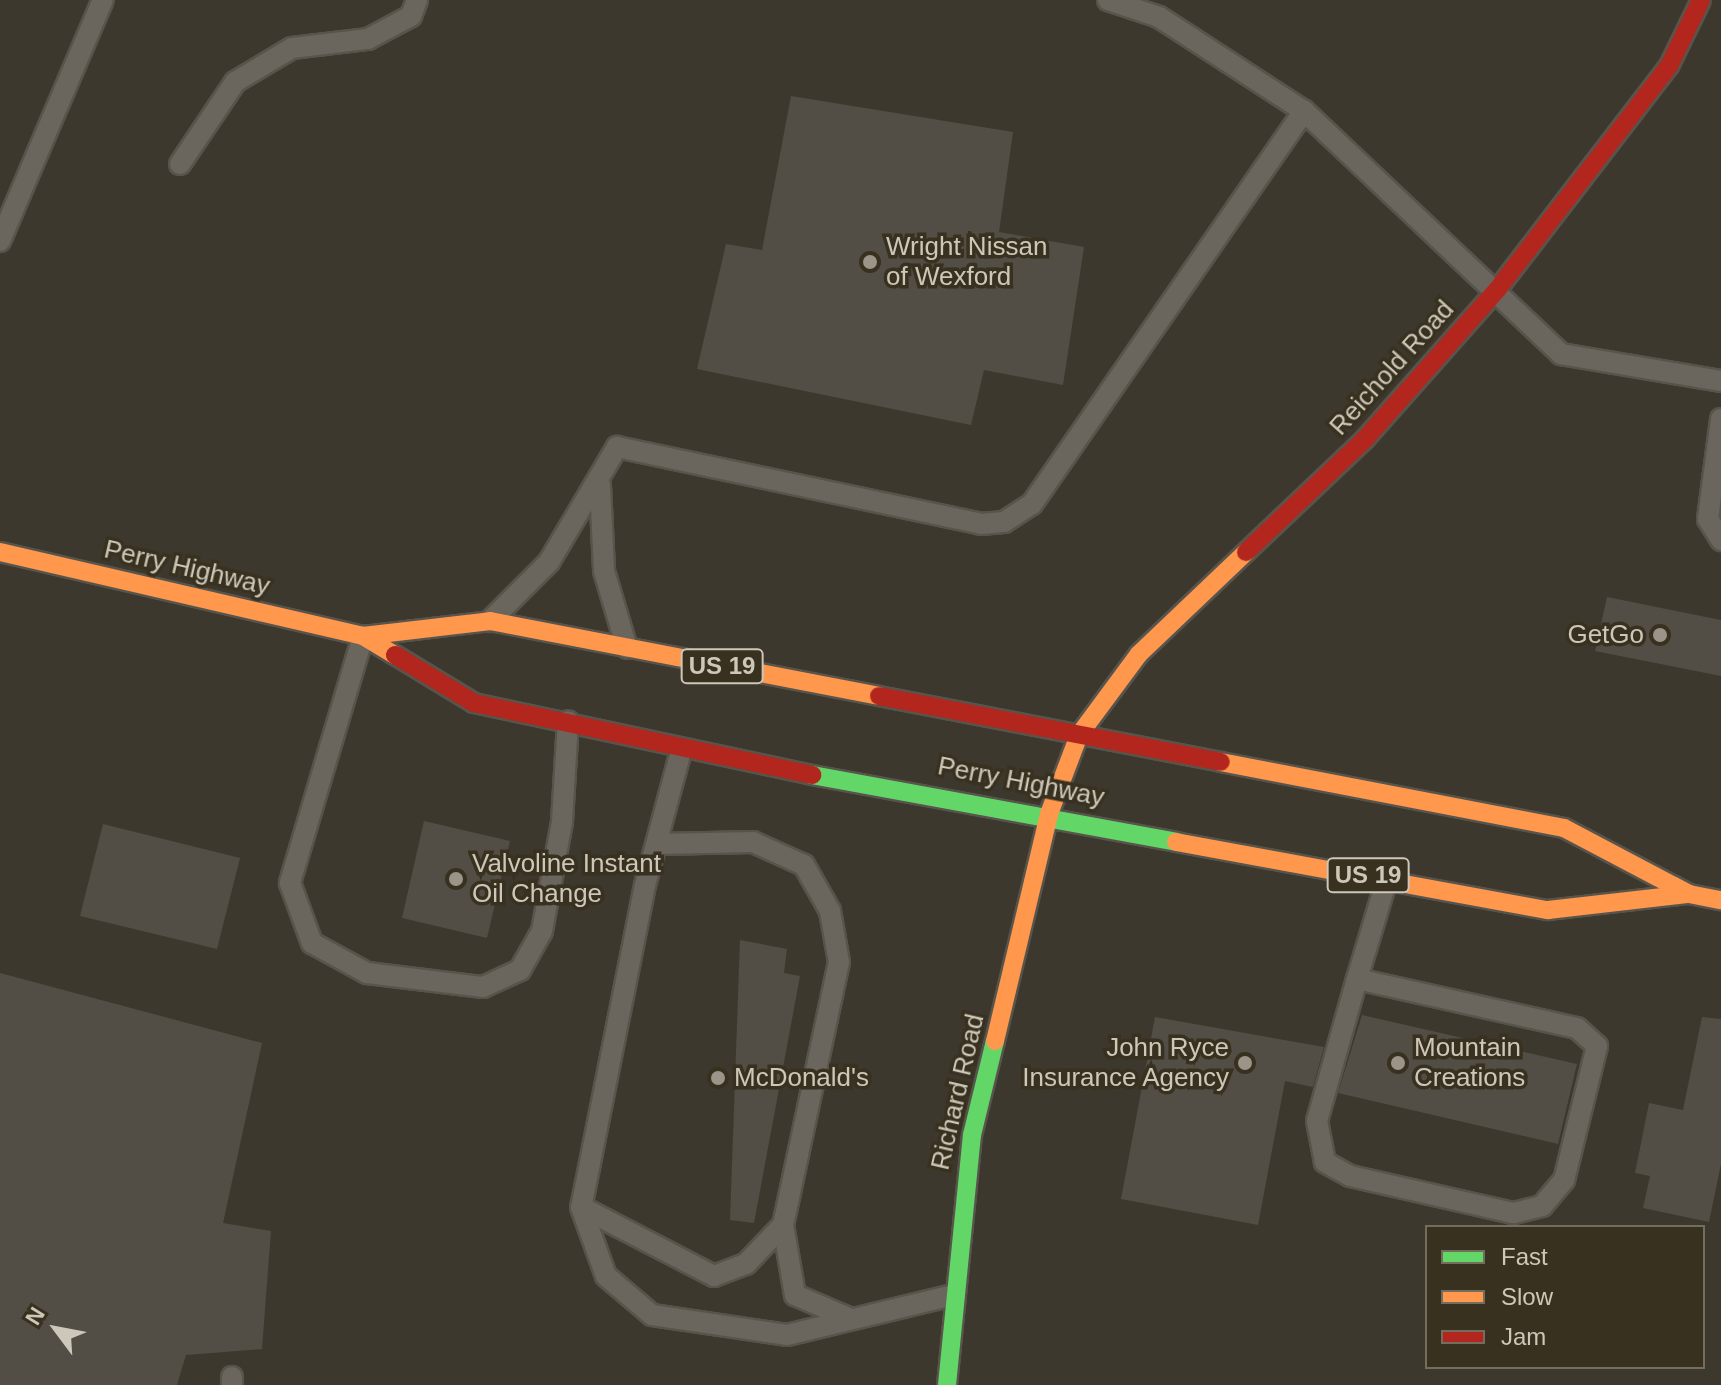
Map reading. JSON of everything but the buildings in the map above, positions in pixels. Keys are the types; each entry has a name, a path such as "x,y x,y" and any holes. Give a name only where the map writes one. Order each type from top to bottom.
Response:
{"main road":[{"name":"Reichold Road","path":"1049,814 1079,735 1139,654 1365,439 1497,290 1669,66 1701,0"},
{"name":"Perry Highway","path":"0,552 363,636 474,703 568,721 681,751 1049,814 1548,910 1689,894 1721,900"},
{"name":"Perry Highway","path":"363,636 490,621 1564,828 1689,894"},
{"name":"Richard Road","path":"947,1385 953,1295 972,1135 1049,814"}],"lane":[{"path":"0,241 103,0"},
{"path":"180,164 235,82 292,48 368,39 411,16 417,0"},
{"path":"1108,0 1159,17 1304,111 1497,290 1561,354 1721,381"},
{"path":"490,621 549,562 600,485 617,447 981,524 1004,522 1032,504 1304,111"},
{"path":"1721,419 1708,519 1721,540"},
{"path":"600,485 604,571 627,648"},
{"path":"363,636 290,883 312,943 367,973 483,987 520,970 542,931 562,822 568,721"},
{"path":"681,751 581,1207 606,1276 652,1315 787,1335 953,1295"},
{"path":"659,844 753,842 804,865 830,911 839,962 783,1225 795,1295 852,1319"},
{"path":"1357,979 1577,1028 1597,1046 1564,1180 1542,1206 1513,1213 1350,1176 1325,1162 1317,1121 1357,979 1387,879"},
{"path":"581,1207 714,1276 746,1264 783,1225"}],"traffic: fast":[{"path":"812,775 1176,842"},
{"path":"947,1385 972,1135 995,1041"}],"traffic: slow":[{"path":"0,552 363,636 395,655"},
{"path":"995,1041 1049,814 1079,735 1139,654 1246,552"},
{"path":"363,636 490,621 879,696"},
{"path":"1221,762 1564,828 1689,894 1721,900"},
{"path":"1176,842 1548,910 1689,894"}],"traffic: jam":[{"path":"1246,552 1365,439 1497,290 1669,66 1701,0"},
{"path":"395,655 474,703 812,775"},
{"path":"879,696 1221,762"}],"place":[{"name":"Wright Nissan of Wexford","path":"870,262"},
{"name":"GetGo","path":"1660,635"},
{"name":"Valvoline Instant Oil Change","path":"456,879"},
{"name":"John Ryce Insurance Agency","path":"1245,1063"},
{"name":"Mountain Creations","path":"1398,1063"},
{"name":"McDonald's","path":"718,1078"}]}
